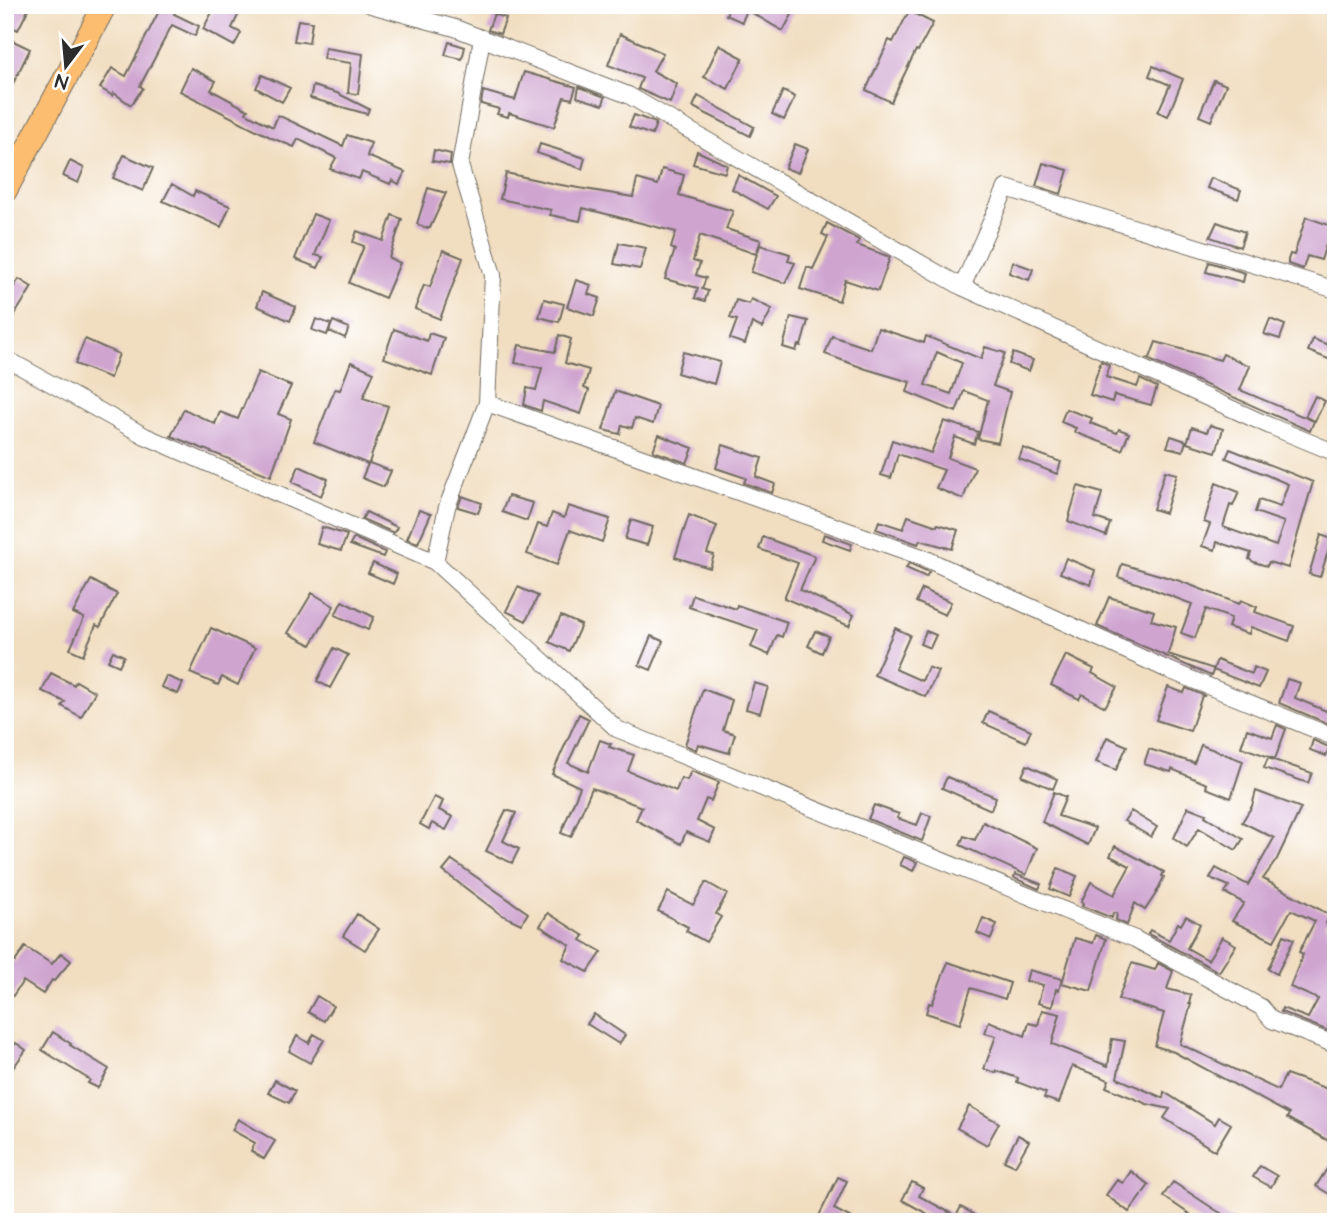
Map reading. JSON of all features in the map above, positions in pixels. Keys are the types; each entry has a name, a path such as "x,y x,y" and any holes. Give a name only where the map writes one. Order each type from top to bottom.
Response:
{"highway":[{"path":"5,191 105,5"}],"street":[{"path":"371,5 482,38 628,95 962,287 1258,421 1336,453"},
{"path":"435,562 447,508 487,404 493,275 460,165 482,38"},
{"path":"962,287 1006,188 1336,290"},
{"path":"5,358 145,436 435,562 617,729 1135,939 1261,1007 1272,1020 1336,1045"},
{"path":"487,404 922,556 1166,669 1336,738"}],"building":[{"path":"5,5 17,5 28,10 18,30 5,24"},
{"path":"162,5 178,5 174,14 199,26 195,36 172,25 140,86 143,88 131,105 114,93 113,96 100,88 112,68 126,76"},
{"path":"216,5 243,5 232,28 241,33 234,46 203,29"},
{"path":"730,5 784,5 794,11 783,31 747,10 742,22 726,15"},
{"path":"909,11 933,23 918,51 916,50 891,102 866,90 889,40 893,42"},
{"path":"494,14 506,18 500,34 488,30"},
{"path":"298,20 312,22 309,43 294,41"},
{"path":"620,34 663,53 653,71 677,84 670,103 638,89 642,78 608,65"},
{"path":"5,37 30,49 5,100"},
{"path":"449,42 465,47 462,59 445,55"},
{"path":"719,45 743,58 728,89 704,77"},
{"path":"325,48 363,54 358,94 348,93 351,63 323,59"},
{"path":"1153,66 1183,79 1168,116 1158,112 1170,85 1149,76"},
{"path":"191,68 216,81 211,90 273,127 278,115 343,146 347,135 371,143 367,156 405,172 399,184 392,180 390,184 362,172 359,179 330,169 336,158 298,139 294,147 272,138 180,91"},
{"path":"524,72 576,87 572,99 564,97 554,127 509,113 508,117 497,114 499,109 481,104 483,91 515,100"},
{"path":"262,75 290,88 282,102 256,88"},
{"path":"1214,80 1226,85 1211,121 1199,116"},
{"path":"313,86 337,93 369,109 367,114 310,98"},
{"path":"579,87 605,97 603,105 577,97"},
{"path":"783,91 795,97 784,120 772,114"},
{"path":"698,96 754,127 750,136 693,107"},
{"path":"634,115 656,123 652,135 629,127"},
{"path":"540,144 585,158 582,169 537,153"},
{"path":"795,144 808,149 798,173 785,168"},
{"path":"434,150 451,154 450,164 432,161"},
{"path":"697,151 727,165 725,173 693,164"},
{"path":"124,155 153,168 143,191 113,178"},
{"path":"70,161 84,168 78,183 63,176"},
{"path":"1043,163 1068,170 1061,194 1036,186"},
{"path":"662,169 684,175 679,195 733,211 726,229 761,240 756,254 700,235 693,261 700,263 696,275 706,278 702,289 708,291 705,301 695,298 698,288 665,279 675,250 671,248 676,232 583,208 580,221 550,215 551,210 500,199 506,173 633,197 637,179 658,185"},
{"path":"738,175 776,196 768,209 732,189"},
{"path":"1211,178 1241,190 1238,199 1207,188"},
{"path":"172,184 193,196 195,191 230,206 221,227 163,201"},
{"path":"428,188 446,193 430,228 426,228 417,224"},
{"path":"313,214 329,220 315,255 323,257 318,268 295,259"},
{"path":"392,215 402,219 389,258 400,263 385,298 349,283 364,246 353,242 357,231 383,241"},
{"path":"1306,217 1332,226 1321,260 1307,256 1303,269 1288,264 1288,260 1290,254 1294,255"},
{"path":"1217,222 1245,232 1240,247 1210,237"},
{"path":"827,223 859,240 857,245 890,257 878,291 845,280 839,301 800,289 807,267 813,269 828,237 822,234"},
{"path":"619,243 646,248 640,269 614,264"},
{"path":"760,245 790,254 788,261 795,263 785,283 751,272"},
{"path":"443,250 463,258 440,319 415,309 424,285 430,287"},
{"path":"1013,262 1033,269 1029,280 1009,273"},
{"path":"1209,262 1245,273 1243,282 1206,272"},
{"path":"19,279 32,287 5,330 5,300"},
{"path":"576,280 591,285 588,294 600,298 594,316 567,307"},
{"path":"262,292 296,307 290,321 257,306"},
{"path":"544,299 564,304 559,322 539,317"},
{"path":"751,299 772,309 762,328 752,323 745,344 730,339 737,320 730,318 736,300 749,304"},
{"path":"791,317 808,321 801,346 798,345 796,351 783,347"},
{"path":"316,319 331,324 327,335 312,330"},
{"path":"1270,319 1285,325 1280,339 1264,334"},
{"path":"333,321 349,328 345,338 329,331"},
{"path":"878,328 924,343 926,336 981,359 985,347 1005,353 993,386 1010,392 998,443 978,439 988,400 964,391 956,412 907,392 910,382 825,354 832,336 871,349","holes":["937,352 962,363 951,394 925,385"]},
{"path":"394,329 427,341 429,333 444,338 432,375 384,358"},
{"path":"559,335 571,339 565,363 589,370 584,388 589,390 581,414 543,401 541,411 524,405 527,388 536,390 542,368 515,363 519,345 555,352"},
{"path":"85,339 119,354 110,378 75,364"},
{"path":"1313,339 1336,348 1336,362 1308,351"},
{"path":"1156,342 1220,360 1223,354 1250,366 1240,390 1314,421 1310,431 1147,359 1150,358"},
{"path":"683,352 720,362 714,384 677,373"},
{"path":"1013,353 1033,360 1029,371 1009,364"},
{"path":"1101,361 1109,365 1106,377 1137,387 1140,379 1157,387 1151,405 1114,395 1112,402 1090,395"},
{"path":"351,362 374,372 363,398 388,406 369,463 391,471 384,487 362,478 368,464 314,442 335,389 340,390"},
{"path":"258,372 291,386 278,414 291,419 271,476 171,436 184,409 215,424 220,412 238,419"},
{"path":"615,391 658,406 653,424 635,418 632,428 622,425 620,434 603,430"},
{"path":"1315,396 1325,401 1315,421 1305,417"},
{"path":"1066,409 1092,418 1090,423 1117,433 1119,429 1129,433 1122,450 1074,432 1076,428 1061,422"},
{"path":"944,421 978,432 974,444 955,437 948,458 975,468 963,499 936,488 944,470 898,454 891,478 881,475 892,440 931,453"},
{"path":"1210,425 1223,429 1216,452 1187,443 1192,427 1207,432"},
{"path":"659,435 693,448 687,463 653,451"},
{"path":"1171,436 1186,441 1183,451 1167,447"},
{"path":"723,445 762,458 756,477 775,484 772,493 744,483 746,478 716,468"},
{"path":"1023,448 1061,462 1057,474 1019,459"},
{"path":"1230,449 1313,482 1288,568 1269,562 1267,566 1254,562 1249,559 1251,553 1217,542 1215,550 1202,546 1210,524 1204,522 1216,483 1239,492 1233,506 1230,505 1223,527 1276,546 1284,522 1255,512 1259,500 1280,507 1288,484 1226,458"},
{"path":"299,466 328,479 321,496 292,482"},
{"path":"1165,471 1177,474 1165,513 1153,509"},
{"path":"1078,486 1102,493 1095,518 1110,523 1106,536 1068,521"},
{"path":"462,496 482,503 478,513 458,507"},
{"path":"508,496 533,503 527,521 502,512"},
{"path":"568,506 610,519 602,542 570,530 557,565 527,554 538,524 547,527 552,513 564,518"},
{"path":"419,510 431,514 418,543 407,539"},
{"path":"366,512 397,527 394,533 362,519"},
{"path":"689,515 717,526 707,553 714,555 710,568 675,557"},
{"path":"908,516 958,530 952,549 920,540 918,544 876,529 879,521 903,529"},
{"path":"631,520 653,527 647,545 625,539"},
{"path":"322,527 347,535 341,551 317,544"},
{"path":"824,534 852,544 850,550 822,540"},
{"path":"1321,535 1332,539 1320,577 1309,574"},
{"path":"763,537 815,556 800,590 854,615 849,626 784,598 798,563 759,549"},
{"path":"354,538 385,552 383,557 350,545"},
{"path":"1066,558 1095,570 1091,585 1060,573"},
{"path":"373,563 397,574 393,584 368,573"},
{"path":"909,563 929,572 926,577 906,568"},
{"path":"1122,564 1180,581 1239,604 1241,600 1257,607 1255,612 1294,626 1289,641 1251,627 1249,634 1228,627 1231,618 1206,609 1195,638 1181,633 1192,604 1118,577"},
{"path":"91,580 117,594 100,627 96,625 83,655 70,649 84,618 73,613"},
{"path":"518,587 538,596 526,621 506,611"},
{"path":"922,589 951,602 945,615 916,602"},
{"path":"312,593 334,606 311,645 288,633"},
{"path":"693,595 736,609 737,605 787,622 782,637 777,635 769,655 751,647 758,630 689,607"},
{"path":"1109,597 1154,611 1151,620 1176,627 1168,654 1214,669 1211,676 1097,626"},
{"path":"342,601 374,617 368,630 335,615"},
{"path":"561,616 581,625 569,651 549,642"},
{"path":"211,628 255,648 238,685 222,677 218,685 190,673"},
{"path":"895,628 910,635 895,669 922,681 928,667 938,671 926,697 874,675"},
{"path":"815,631 829,636 822,653 808,646"},
{"path":"926,631 936,635 930,648 920,644"},
{"path":"651,636 663,641 651,670 639,665"},
{"path":"334,648 348,655 330,688 317,681"},
{"path":"113,651 124,656 119,666 108,661"},
{"path":"1066,655 1094,669 1092,673 1117,687 1105,707 1082,694 1079,699 1051,685"},
{"path":"1217,660 1252,674 1254,667 1266,672 1259,688 1213,670"},
{"path":"51,673 74,685 76,681 95,692 81,717 62,706 65,702 42,691"},
{"path":"166,676 183,683 178,694 161,687"},
{"path":"1287,679 1300,683 1295,698 1336,715 1336,727 1279,703"},
{"path":"754,683 768,687 760,713 746,709"},
{"path":"1168,687 1184,693 1186,688 1205,696 1202,696 1190,731 1156,720"},
{"path":"703,689 732,700 723,730 735,734 729,753 698,744 696,750 685,745"},
{"path":"988,711 1031,730 1026,742 983,723"},
{"path":"579,714 589,719 568,763 588,772 600,740 611,744 609,747 634,755 628,771 676,791 681,778 687,780 691,771 719,782 711,801 706,799 697,821 715,830 710,842 686,832 681,844 636,820 642,807 592,788 571,837 561,833 580,787 552,774"},
{"path":"1277,725 1286,729 1275,759 1241,747 1247,729 1272,738"},
{"path":"1107,737 1127,746 1116,770 1096,762"},
{"path":"1313,740 1329,747 1326,756 1310,750"},
{"path":"1201,745 1243,761 1231,798 1172,769 1171,772 1144,764 1149,749 1194,763"},
{"path":"1268,758 1312,773 1308,783 1264,768"},
{"path":"1027,765 1057,779 1053,789 1022,776"},
{"path":"947,777 996,797 991,810 942,788"},
{"path":"1256,791 1301,808 1277,859 1263,879 1330,915 1326,923 1336,949 1336,1009 1328,1026 1336,1029 1336,1034 1281,1012 1282,1008 1308,1018 1318,999 1290,987 1303,954 1299,952 1315,921 1291,910 1274,941 1232,921 1244,903 1225,893 1229,886 1210,878 1216,868 1248,885 1274,838 1242,822 1252,806"},
{"path":"1054,792 1066,797 1058,816 1095,828 1088,845 1042,822"},
{"path":"434,797 443,801 439,810 453,817 446,830 432,823 429,829 420,824"},
{"path":"874,805 899,814 897,818 917,825 922,813 931,816 922,841 868,819"},
{"path":"1188,807 1206,814 1205,816 1243,839 1236,850 1199,828 1187,847 1174,838"},
{"path":"506,810 516,813 503,841 519,849 512,863 486,851"},
{"path":"1131,811 1157,827 1151,837 1124,821"},
{"path":"983,822 1037,848 1026,875 960,845 964,836 975,840"},
{"path":"1115,846 1164,872 1155,895 1145,910 1135,903 1127,925 1116,920 1117,913 1113,913 1112,918 1082,906 1081,902 1091,882 1114,895 1130,866 1110,856"},
{"path":"904,857 917,862 913,871 900,865"},
{"path":"452,860 528,913 521,924 500,914 443,871"},
{"path":"1058,868 1077,876 1069,897 1050,889"},
{"path":"1015,874 1041,884 1039,889 1014,878"},
{"path":"706,882 727,894 716,914 721,917 706,942 686,931 688,927 658,911 668,892 693,905"},
{"path":"548,913 584,936 581,940 602,952 588,972 563,959 570,945 540,926"},
{"path":"357,914 379,929 365,950 343,936"},
{"path":"1186,916 1200,924 1187,948 1208,960 1222,937 1236,945 1219,972 1148,934 1150,930 1169,940 1178,923 1181,925"},
{"path":"983,918 997,924 991,939 977,933"},
{"path":"1096,935 1106,939 1091,991 1062,983 1075,938 1093,943"},
{"path":"1284,935 1294,939 1277,974 1268,969"},
{"path":"25,947 52,964 61,953 71,961 54,981 52,980 43,994 23,981 5,1007 5,970 12,960 15,962"},
{"path":"948,962 1010,983 1005,999 971,988 960,1024 926,1013"},
{"path":"1132,963 1155,970 1158,963 1173,971 1167,989 1191,995 1180,1044 1278,1090 1286,1074 1336,1092 1336,1145 1287,1118 1289,1114 1174,1052 1155,1046 1164,1013 1118,999"},
{"path":"1029,970 1062,979 1059,990 1056,989 1052,1007 1038,1003 1043,985 1026,981"},
{"path":"317,996 333,1006 324,1021 308,1012"},
{"path":"1042,1010 1060,1014 1052,1044 1108,1066 1112,1039 1125,1041 1117,1078 1163,1098 1164,1092 1215,1124 1219,1117 1231,1124 1215,1151 1164,1118 1170,1109 1147,1104 1106,1087 1109,1080 1072,1066 1059,1103 1044,1098 1046,1093 1017,1082 1018,1078 984,1069 996,1036 985,1033 989,1021 1025,1036 1029,1023 1038,1025"},
{"path":"594,1014 625,1035 619,1044 587,1024"},
{"path":"53,1032 109,1069 98,1088 88,1083 90,1080 42,1050"},
{"path":"314,1034 324,1040 310,1063 289,1051 297,1036 309,1043"},
{"path":"16,1043 26,1050 13,1068 5,1063 5,1058"},
{"path":"275,1080 295,1091 289,1103 268,1093"},
{"path":"969,1106 999,1123 987,1145 957,1128"},
{"path":"238,1119 275,1141 264,1159 251,1151 255,1143 232,1130"},
{"path":"1018,1135 1029,1141 1015,1166 1004,1161"},
{"path":"1336,1155 1336,1198 1316,1186"},
{"path":"1260,1166 1277,1176 1271,1187 1253,1177"},
{"path":"1131,1171 1149,1185 1129,1212 1106,1195 1117,1180 1123,1183"},
{"path":"838,1177 847,1181 834,1209 859,1222 816,1222"},
{"path":"912,1182 923,1188 919,1196 956,1216 961,1207 987,1222 942,1222 902,1200"},
{"path":"1173,1182 1236,1222 1201,1222 1163,1196"}]}
